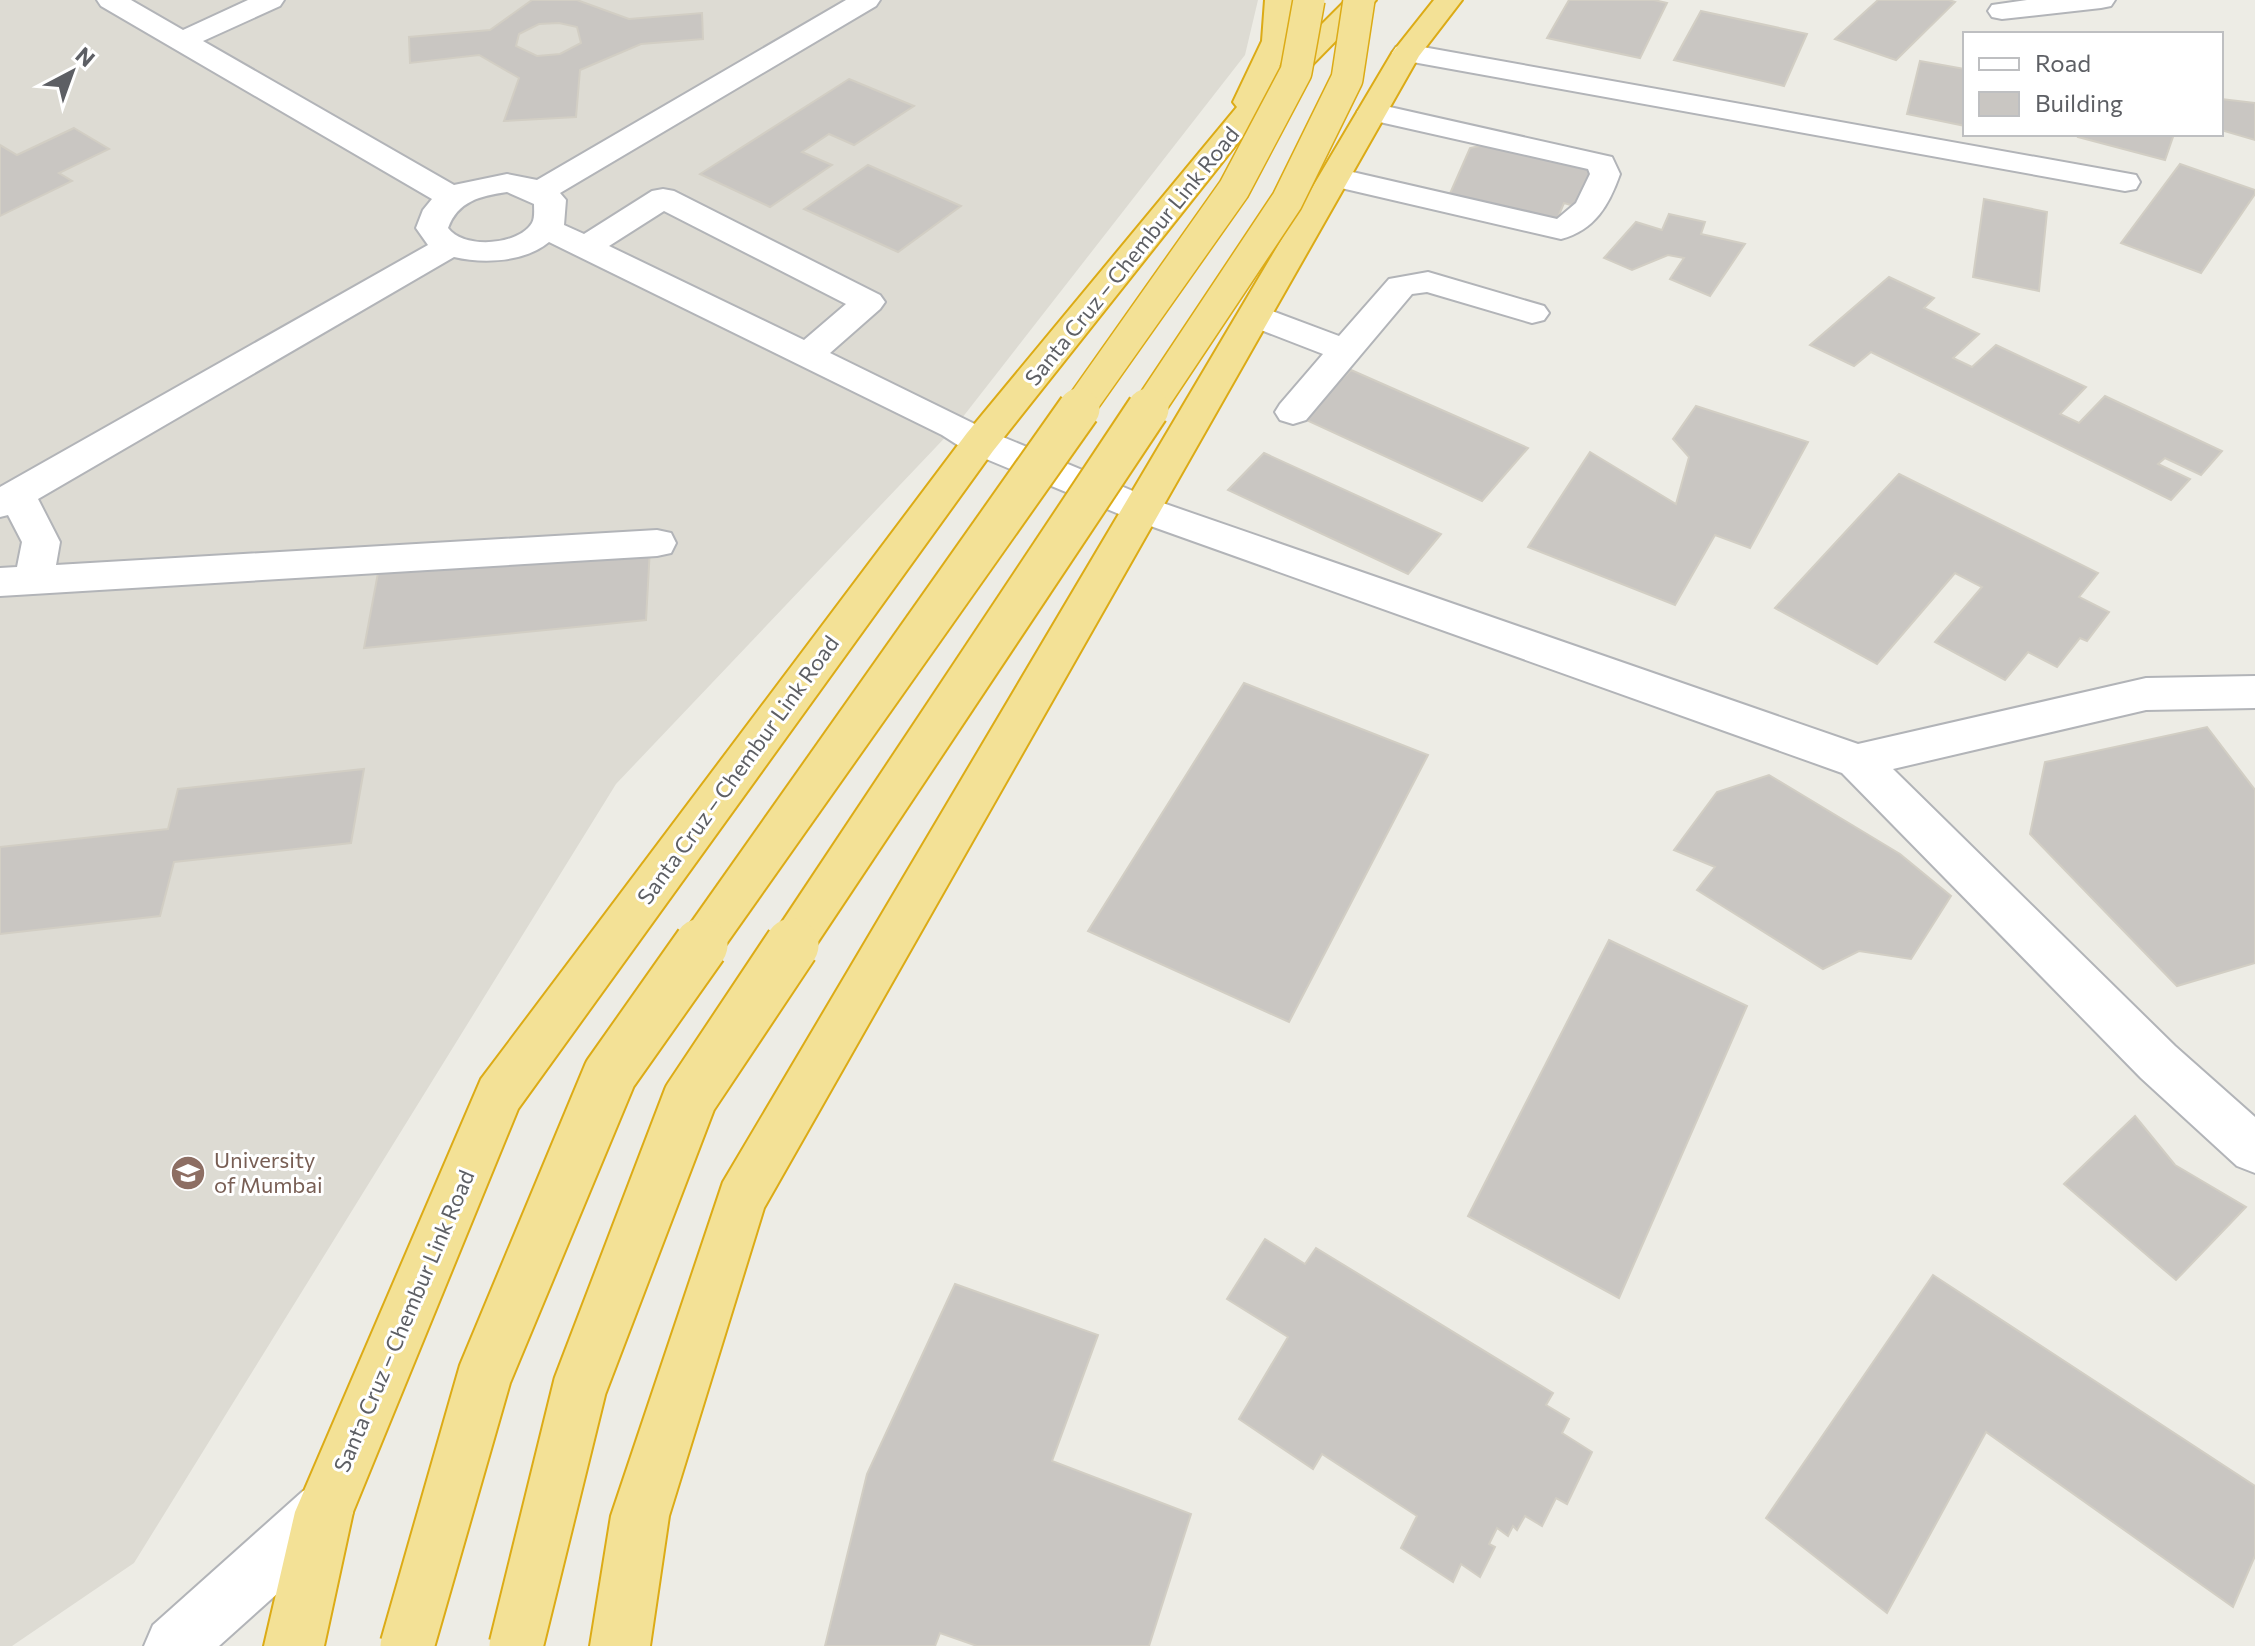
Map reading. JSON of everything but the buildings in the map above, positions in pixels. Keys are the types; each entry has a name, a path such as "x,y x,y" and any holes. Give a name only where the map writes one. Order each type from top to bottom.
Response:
{"highway":[{"path":"1236,125 1276,41 1279,0"},
{"path":"407,1646 485,1374 610,1074 1234,189 1296,72 1309,0"},
{"path":"620,1646 640,1516 741,1199 1144,510 1406,53 1448,0"},
{"path":"516,1646 580,1386 690,1098 1287,201 1347,79 1358,3"},
{"name":"Santa Cruz – Chembur Link Road","path":"294,1646 324,1512 499,1095 980,442 1236,125 1358,3"}],"street":[{"path":"111,0 453,198"},
{"path":"181,41 270,0"},
{"path":"540,191 866,0"},
{"path":"2002,11 2101,0"},
{"path":"1406,53 2125,182"},
{"path":"1335,177 1561,229 1575,223 1591,208 1605,174 1601,163 1372,112"},
{"path":"507,183 540,191 550,200 554,211 545,228 523,243 504,250 473,252 448,247 437,239 432,229 433,219 453,198 469,190 507,183"},
{"path":"586,247 663,198 868,302 807,355"},
{"path":"545,228 980,442 1144,510 1857,761 2158,1062 2255,1149"},
{"path":"17,582 41,542 9,499 448,247"},
{"path":"1293,412 1401,286 1428,282 1532,313"},
{"path":"1255,316 1345,350"},
{"path":"17,582 657,543"},
{"path":"1857,761 2146,694 2255,692"},
{"path":"174,1646 324,1512"}],"shaded area":[{"name":"University of Mumbai","path":"0,0 1258,0 1245,55 955,427 616,784 134,1563 12,1646 0,1646"}],"place":[{"name":"University of Mumbai","path":"188,1173"}]}
